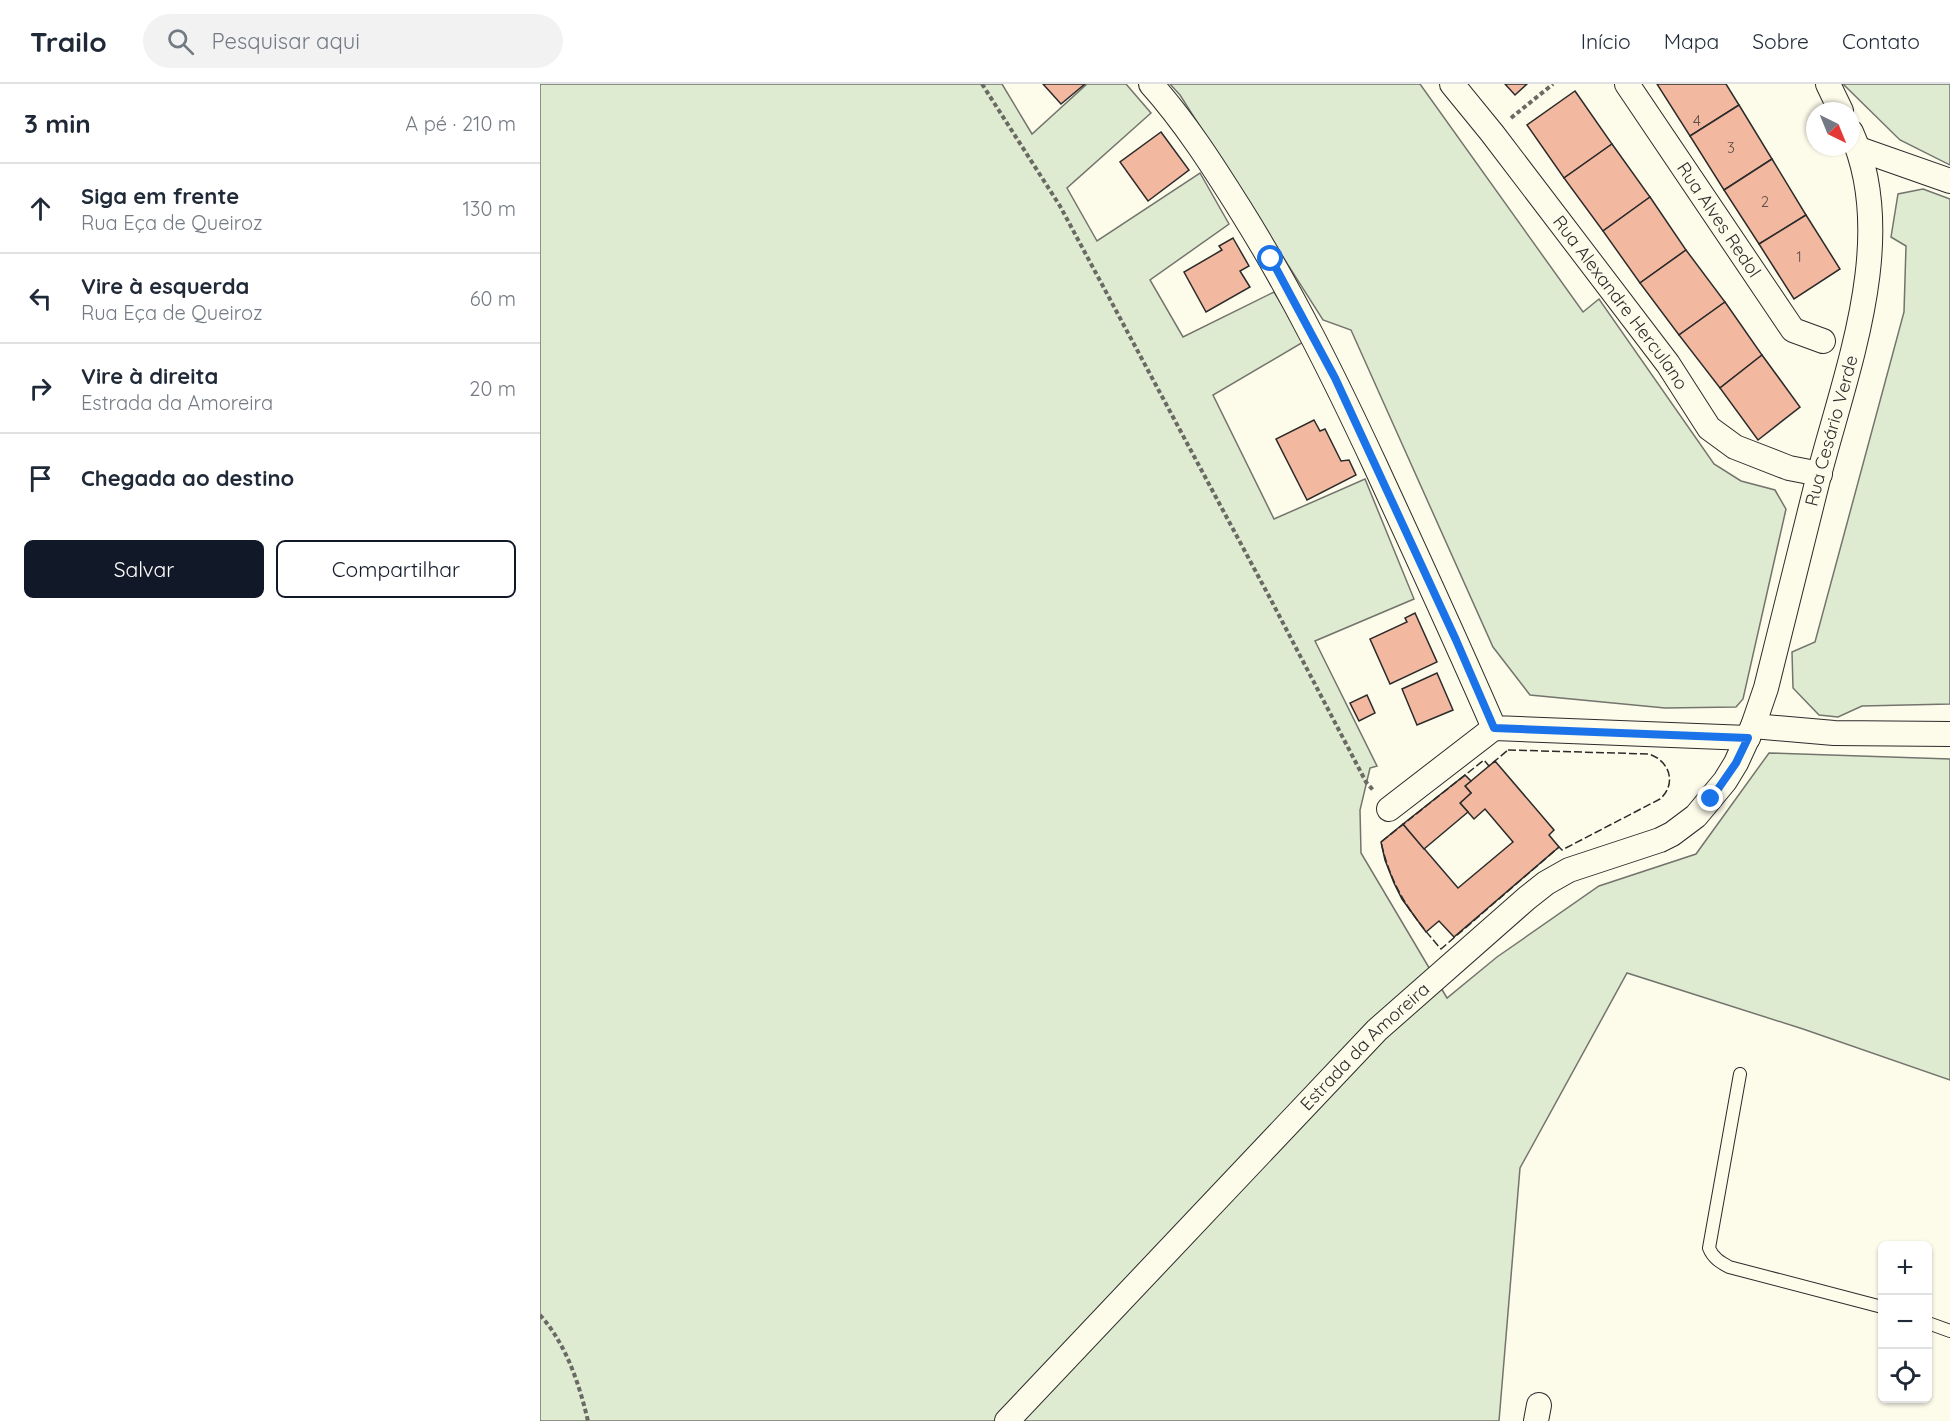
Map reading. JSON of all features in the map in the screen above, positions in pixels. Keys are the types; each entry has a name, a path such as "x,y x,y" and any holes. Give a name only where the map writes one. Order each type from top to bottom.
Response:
{"street":[{"path":"1150,84 1175,111 1224,182 1271,259 1329,368 1456,640 1494,728"},
{"name":"Rua Alexandre Herculano","path":"1452,84 1668,364 1709,428 1735,447 1789,468 1820,474"},
{"name":"Rua Alves Redol","path":"1627,84 1793,330 1822,341"},
{"path":"1828,84 1837,102"},
{"path":"1860,142 1950,181"},
{"name":"Rua Cesário Verde","path":"1751,732 1766,688 1852,352 1869,275 1871,215 1858,156"},
{"path":"1389,809 1494,728 1950,734"},
{"name":"Estrada da Amoreira","path":"1007,1421 1377,1030 1546,883 1581,865 1660,840 1684,826 1704,807 1725,781 1751,732"}],"lane":[{"path":"1740,1074 1710,1248 1712,1254 1729,1267 1878,1306"},
{"path":"1932,1324 1950,1331"}],"path":[{"path":"982,84 1060,206 1277,610 1366,782 1389,809"},
{"path":"1492,134 1553,84"},
{"path":"540,1315 563,1348 583,1397 588,1421"}],"green space":[{"path":"540,84 1002,84 1032,134 1087,84 1126,84 1151,113 1067,188 1097,241 1200,173 1229,224 1150,280 1183,337 1274,292 1305,341 1213,395 1274,519 1365,479 1414,599 1315,641 1377,766 1370,768 1360,810 1361,853 1447,998 1497,957 1599,886 1696,854 1769,753 1950,759 1950,1080 1803,1029 1627,973 1520,1168 1499,1421 540,1421"},
{"path":"1170,84 1420,84 1583,312 1599,299 1714,464 1741,481 1775,490 1786,509 1743,699 1736,707 1665,708 1530,695 1493,647 1351,330 1323,320 1180,95"},
{"path":"1843,84 1950,84 1950,165 1900,140"},
{"path":"1923,189 1950,199 1950,704 1862,706 1838,717 1819,715 1793,688 1792,652 1815,642 1904,312 1906,246 1891,237 1898,194"}],"building":[{"path":"1043,84 1085,84 1061,104"},
{"path":"1505,84 1527,84 1515,95"},
{"path":"1657,84 1726,84 1739,105 1690,136"},
{"path":"1575,91 1612,144 1564,178 1527,125"},
{"path":"1739,105 1772,159 1724,190 1690,136"},
{"path":"1161,132 1189,170 1148,201 1120,162"},
{"path":"1612,144 1650,197 1603,231 1564,178"},
{"path":"1772,159 1806,215 1759,244 1724,190"},
{"path":"1650,197 1686,250 1640,283 1603,231"},
{"path":"1806,215 1840,269 1794,299 1759,244"},
{"path":"1233,238 1249,266 1240,271 1250,287 1206,312 1184,272 1222,250 1219,246"},
{"path":"1686,250 1725,302 1679,335 1640,283"},
{"path":"1725,302 1762,355 1720,388 1679,335"},
{"path":"1762,355 1800,407 1758,440 1720,388"},
{"path":"1314,420 1320,431 1325,429 1341,461 1349,460 1356,475 1307,500 1276,439"},
{"path":"1415,613 1437,662 1390,684 1370,639 1407,622 1405,618"},
{"path":"1437,673 1453,710 1417,725 1402,689"},
{"path":"1367,695 1375,713 1359,721 1350,703"},
{"path":"1495,761 1554,830 1549,835 1559,847 1454,937 1439,921 1426,932 1402,899 1394,883 1381,842 1403,824 1458,888 1513,842 1485,809 1474,819 1460,803 1471,793 1465,786"},
{"path":"1465,775 1471,781 1465,786 1471,793 1460,803 1468,812 1424,849 1403,824"}],"fence":[{"path":"1508,750 1649,754 1662,762 1670,780 1660,799 1562,850 1559,847 1441,949 1411,912 1396,887 1381,842 1484,760 1489,766 1508,750"}],"route":[{"path":"1271,259 1335,378 1456,640 1494,728 1748,738 1736,763 1711,799"}]}
